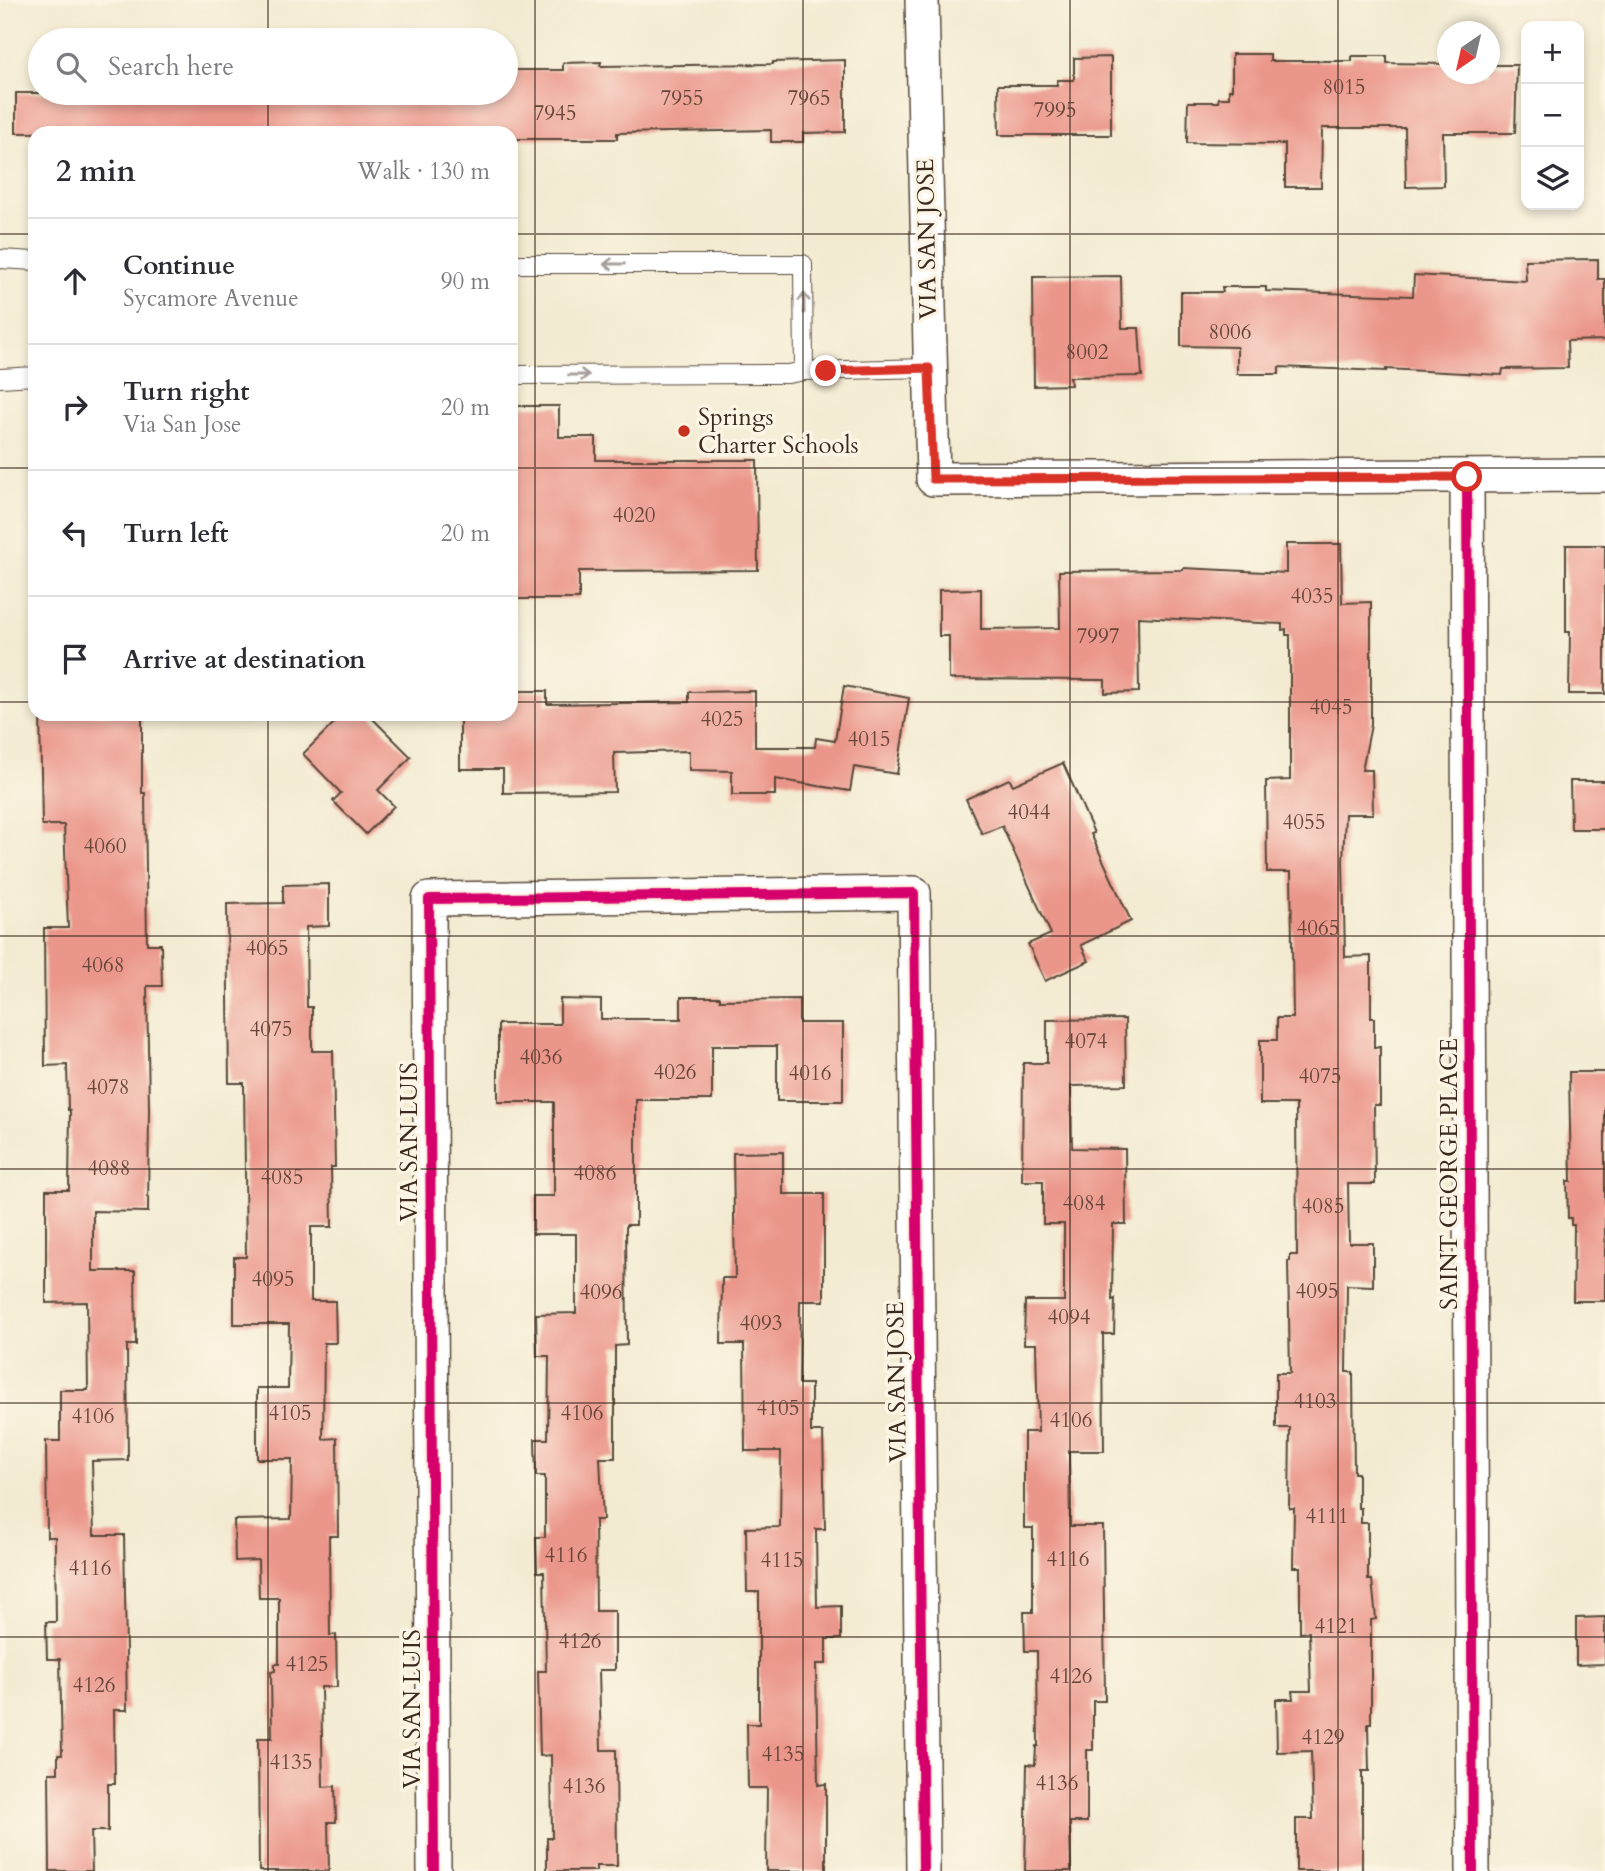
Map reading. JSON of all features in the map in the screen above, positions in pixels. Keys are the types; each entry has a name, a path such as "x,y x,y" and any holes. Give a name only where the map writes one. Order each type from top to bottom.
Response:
{"street":[{"name":"VIA SAN JOSE","path":"922,0 933,479 1467,477"},
{"path":"1467,477 1605,475"},
{"name":"SAINT GEORGE PLACE","path":"1467,477 1473,1871"},
{"name":"VIA SAN JOSE","path":"914,893 923,1871"},
{"name":"VIA SAN LUIS","path":"434,1871 429,899 914,893"}],"lane":[{"path":"0,259 28,261"},
{"path":"518,264 803,264 804,371"},
{"path":"518,375 788,374 804,371 929,368"},
{"path":"0,378 28,376"}],"building":[{"path":"1232,54 1270,54 1270,61 1352,61 1352,56 1387,56 1387,63 1437,64 1437,84 1500,84 1500,65 1517,65 1515,133 1443,133 1444,186 1406,187 1405,128 1322,128 1321,187 1285,187 1285,144 1187,143 1188,102 1218,102 1219,98 1229,98 1229,90 1232,90"},
{"path":"1111,57 1111,135 999,135 998,85 1057,85 1057,80 1074,80 1074,58"},
{"path":"845,60 845,132 803,133 803,142 771,142 771,130 617,133 617,139 518,139 518,126 28,126 28,133 16,133 16,93 28,93 28,105 518,105 518,70 563,70 563,63 601,62 600,66"},
{"path":"1598,259 1598,279 1605,279 1605,340 1567,341 1568,368 1503,369 1502,375 1279,367 1279,374 1237,374 1237,347 1181,346 1181,292 1223,292 1222,287 1266,287 1266,291 1413,296 1414,275 1526,281 1525,260"},
{"path":"1121,276 1122,328 1139,328 1142,376 1070,377 1071,385 1034,386 1033,277"},
{"path":"518,406 559,406 559,437 596,437 596,460 757,460 758,570 579,571 579,599 518,599"},
{"path":"1286,544 1341,544 1342,603 1371,602 1371,725 1362,770 1372,770 1373,814 1345,814 1343,862 1345,957 1371,956 1371,1018 1374,1018 1374,1048 1380,1047 1380,1105 1374,1105 1375,1184 1348,1184 1349,1243 1373,1243 1373,1286 1347,1285 1346,1372 1353,1372 1354,1473 1358,1473 1361,1523 1368,1523 1368,1580 1372,1580 1376,1619 1371,1620 1369,1771 1362,1771 1362,1871 1296,1871 1296,1819 1313,1819 1311,1751 1277,1752 1276,1699 1293,1699 1292,1691 1311,1691 1309,1632 1300,1633 1300,1567 1293,1567 1294,1508 1289,1508 1290,1428 1276,1428 1276,1373 1290,1373 1288,1261 1290,1255 1297,1255 1296,1104 1260,1104 1260,1040 1277,1040 1277,1018 1293,1018 1291,872 1267,872 1266,781 1290,780 1290,635 1286,635 1286,629 1282,630 1282,624 1138,617 1139,692 1105,693 1105,680 949,679 949,636 939,636 939,590 981,589 981,629 1060,628 1059,571 1183,568 1286,573"},
{"path":"1566,545 1605,545 1605,694 1569,694 1570,632 1566,632"},
{"path":"844,686 909,698 897,774 854,767 850,791 775,779 775,795 732,795 732,771 689,770 689,751 614,753 615,792 503,793 503,769 460,769 460,721 518,721 518,691 547,691 547,704 689,702 689,692 755,691 755,747 815,747 816,738 835,741"},
{"path":"40,721 142,721 147,944 161,944 162,986 147,986 148,1212 93,1211 93,1271 135,1271 136,1345 127,1345 128,1460 92,1461 94,1535 124,1535 127,1710 114,1710 115,1784 108,1784 108,1831 91,1831 92,1871 50,1871 49,1773 58,1773 58,1755 62,1755 60,1659 47,1659 46,1622 56,1622 55,1537 47,1537 46,1441 60,1441 60,1390 88,1390 87,1302 46,1303 46,1190 69,1190 70,1110 67,1065 45,1066 44,928 68,928 64,825 42,825"},
{"path":"336,721 375,721 411,757 378,790 394,806 366,834 333,801 341,793 303,754"},
{"path":"1063,763 1094,833 1091,834 1131,921 1081,945 1089,961 1045,981 1028,944 1051,934 1002,826 982,834 966,799 1009,779 1013,785"},
{"path":"1570,781 1605,781 1605,829 1571,829"},
{"path":"329,884 329,926 306,927 307,1007 312,1007 312,1051 333,1051 335,1167 331,1167 332,1227 311,1227 311,1301 335,1301 336,1343 324,1343 323,1439 337,1438 338,1536 329,1536 330,1635 336,1635 337,1687 321,1687 323,1787 335,1786 336,1822 328,1822 329,1871 259,1871 258,1738 272,1738 271,1672 275,1671 275,1664 279,1664 279,1598 259,1598 258,1560 235,1561 234,1520 291,1519 292,1459 257,1459 257,1388 288,1388 289,1324 234,1324 234,1257 246,1257 244,1083 229,1083 227,904 283,903 283,885"},
{"path":"681,997 720,997 720,1000 799,999 799,1023 843,1023 843,1101 777,1101 777,1046 712,1046 712,1100 636,1100 636,1225 626,1225 627,1345 615,1346 615,1458 600,1458 603,1520 595,1520 596,1611 615,1611 615,1670 599,1670 601,1750 616,1750 617,1866 596,1866 596,1871 547,1871 547,1838 552,1838 551,1755 540,1756 538,1671 546,1671 544,1572 537,1572 536,1537 545,1537 545,1476 536,1476 535,1439 548,1439 549,1356 537,1356 536,1314 576,1313 576,1234 533,1234 533,1196 554,1196 554,1102 498,1102 498,1024 560,1024 560,999 601,1000 601,1019 681,1019"},
{"path":"1125,1019 1126,1085 1071,1086 1072,1148 1125,1149 1126,1224 1113,1224 1114,1334 1103,1334 1104,1451 1069,1451 1070,1526 1103,1526 1105,1701 1093,1701 1093,1750 1087,1750 1087,1822 1070,1822 1071,1871 1025,1871 1027,1764 1035,1765 1038,1746 1037,1651 1025,1651 1024,1612 1033,1612 1033,1528 1024,1528 1024,1432 1038,1432 1036,1344 1024,1344 1025,1301 1064,1301 1064,1224 1043,1224 1043,1181 1022,1181 1023,1063 1047,1063 1047,1020"},
{"path":"1569,1072 1605,1072 1605,1301 1573,1301 1574,1225 1571,1225 1571,1218 1568,1218 1567,1181 1571,1181"},
{"path":"783,1152 783,1194 824,1194 824,1301 800,1301 799,1384 811,1384 811,1432 823,1432 825,1529 816,1529 817,1607 841,1606 841,1639 826,1639 826,1664 816,1664 818,1785 826,1784 826,1871 766,1871 767,1788 748,1788 747,1724 759,1724 759,1592 747,1592 746,1528 780,1527 781,1451 745,1451 744,1344 721,1344 722,1278 735,1278 733,1153"},
{"path":"1605,1617 1605,1664 1576,1665 1576,1618"}],"cycle path":[{"path":"1467,477 1473,1871"},
{"path":"434,1871 429,899 914,893 923,1871"}],"place":[{"name":"Springs Charter Schools","path":"684,431"}],"route":[{"path":"826,371 929,368 933,479 1467,477"}]}
